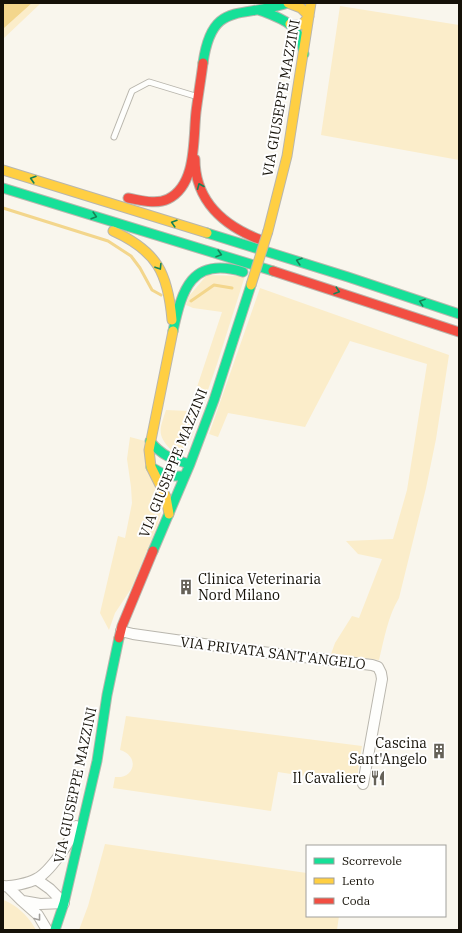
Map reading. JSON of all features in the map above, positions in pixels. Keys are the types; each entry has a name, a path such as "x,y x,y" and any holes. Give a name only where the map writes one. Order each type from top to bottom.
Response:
{"main road":[{"path":"122,196 149,202 167,200 175,195 188,177 192,166 198,97 207,42 213,26 219,18 228,14 259,10 288,3 301,8 309,16 303,24 297,26 259,10"},
{"name":"VIA GIUSEPPE MAZZINI","path":"55,930 64,903 97,761 107,695 121,631 186,476 216,393 268,231 289,143 299,92 311,3"},
{"path":"290,24 299,34 304,54"},
{"path":"194,149 195,171 198,181 210,204 220,215 242,231 272,243"},
{"path":"3,170 348,277 459,314"},
{"path":"62,188 76,186 91,188"},
{"path":"3,188 300,279 459,332"},
{"path":"57,204 60,210 69,216 132,239 153,257 165,277 168,288 173,331"},
{"path":"290,249 318,261 348,277"},
{"path":"169,514 166,497 151,467 149,458 150,441 173,331 183,296 187,287 196,275 213,268 232,268 260,277"},
{"path":"279,283 290,286 300,279"},
{"path":"150,441 163,455 173,460 190,464"},
{"path":"151,467 167,476 186,476"}],"street":[{"name":"VIA PRIVATA SANT'ANGELO","path":"121,631 253,651 372,665 378,667 382,679 363,784"},
{"path":"6,886 36,879 56,861 74,834 84,798 97,761"},
{"path":"36,879 50,889 64,903"},
{"path":"6,886 38,915 47,930"},
{"path":"21,900 40,904 64,903"}],"lane":[{"path":"114,137 132,91 149,82 198,97"}],"shaded area":[{"path":"5,3 32,3 3,29 3,5"},
{"path":"32,3 41,3 3,39 3,29"},
{"path":"340,6 459,25 459,160 321,135"},
{"path":"207,275 245,276 191,439 183,449 177,451 171,450 161,435 162,422 166,410 189,411 222,312 193,308 186,305 189,296"},
{"path":"260,288 449,355 436,439 426,488 399,598 389,620 379,660 331,654 335,643 352,616 359,618 382,559 358,554 346,541 393,539 407,490 427,364 350,341 305,427 228,413 218,437 209,434"},
{"path":"130,437 145,441 161,512 158,524 131,589 115,613 109,630 100,613 118,536 125,538 132,503 127,459"},
{"path":"126,716 362,746 356,784 278,772 271,811 113,788 115,777 122,777 127,774 131,771 132,766 130,757 120,750"},
{"path":"105,844 306,873 306,917 339,917 337,930 79,930 88,906"},
{"path":"3,900 22,912 36,930 3,930"}],"waterway":[{"path":"3,208 108,241 131,256 140,268 152,290 161,295"},
{"path":"191,301 214,285 232,288"}],"traffic: fast":[{"path":"203,63 207,43 213,29 221,21 230,15 271,8 288,3"},
{"path":"259,10 290,24 299,36 304,54"},
{"path":"3,188 273,271"},
{"path":"207,233 348,277 459,314"},
{"path":"173,331 180,302 185,290 192,280 200,273 211,269 225,268 243,272"},
{"path":"153,551 190,464 214,400 251,285"},
{"path":"150,441 158,450 168,456 178,461 190,464"},
{"path":"151,467 167,476 185,476"},
{"path":"55,930 64,903 97,761 107,695 119,638"}],"traffic: slow":[{"path":"288,3 301,8 309,16 301,24 290,24"},
{"path":"268,231 287,156 311,3"},
{"path":"3,170 207,233"},
{"path":"113,231 140,247 158,265 167,289 172,320"},
{"path":"251,285 268,231"},
{"path":"169,514 166,497 151,467 149,450 173,331"}],"traffic: jam":[{"path":"128,198 148,202 163,201 177,192 184,183 192,160 196,112 203,63"},
{"path":"195,159 196,174 200,187 214,210 235,227 261,240"},
{"path":"273,271 459,332"},
{"path":"119,638 122,626 153,551"}],"place":[{"name":"Clinica Veterinaria Nord Milano","path":"186,587"},
{"name":"Cascina Sant'Angelo","path":"439,751"},
{"name":"Il Cavaliere","path":"378,778"}]}
